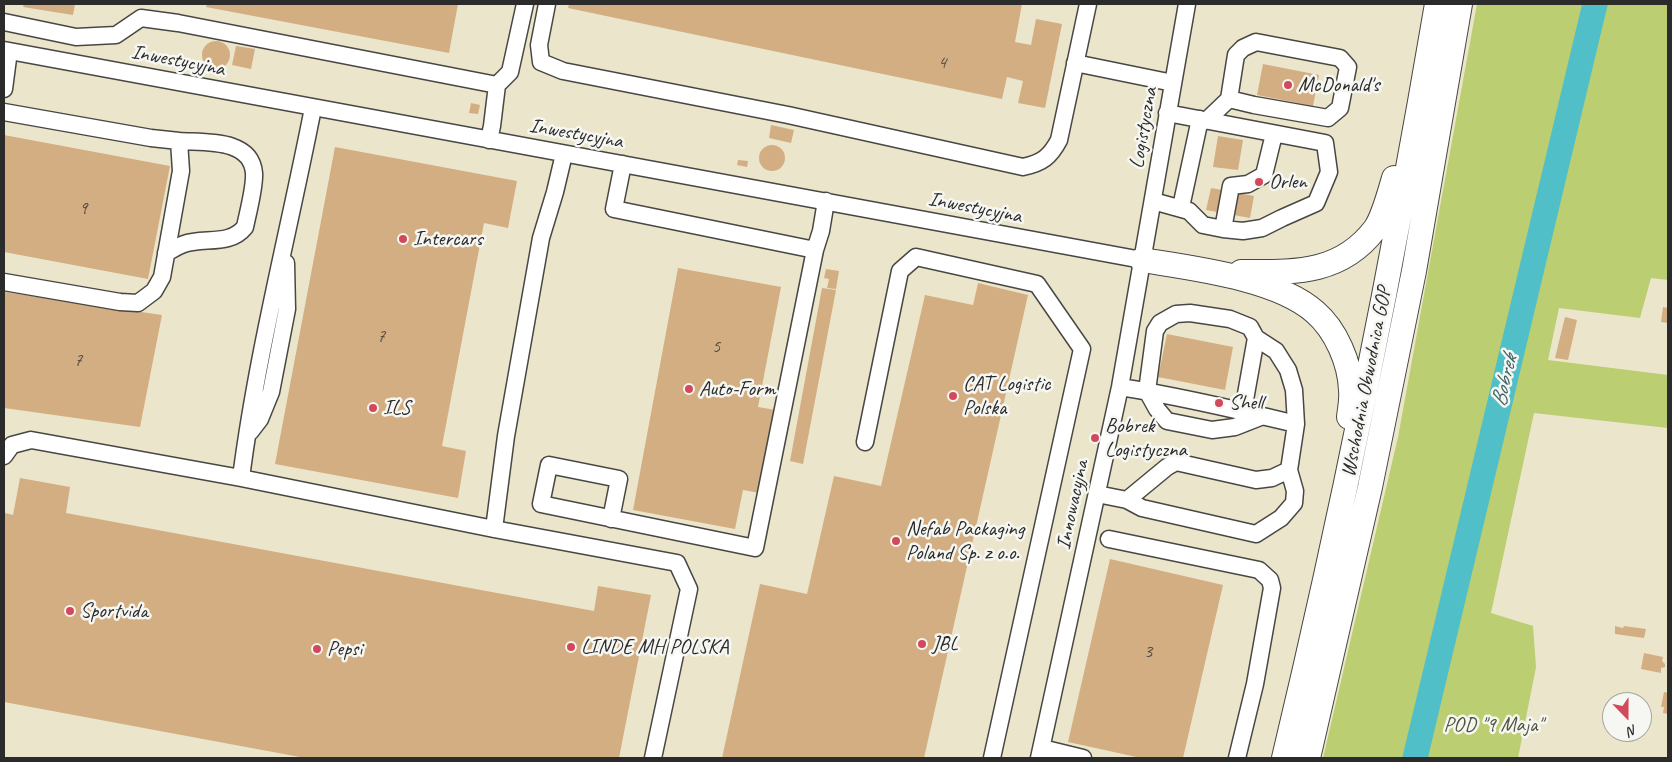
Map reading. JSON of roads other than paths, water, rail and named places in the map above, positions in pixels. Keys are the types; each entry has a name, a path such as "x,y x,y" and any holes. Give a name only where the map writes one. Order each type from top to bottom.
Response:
{"highway":[{"name":"Wschodnia Obwodnica GOP","path":"1284,758 1340,516 1369,375 1437,4"},
{"name":"Wschodnia Obwodnica GOP","path":"1308,758 1370,486 1410,290 1460,4"},
{"path":"1214,272 1292,272 1330,264 1350,253 1376,227 1419,108"},
{"path":"1142,260 1214,272 1280,291 1316,312 1341,347 1352,390 1340,516"}],"street":[{"path":"489,140 497,85 510,72 525,4"},
{"path":"547,4 539,45 542,62 563,71 788,115 1023,167 1036,164 1052,154 1058,140 1088,4"},
{"name":"Logistyczna","path":"1142,260 1187,4"},
{"path":"4,22 76,37 116,35 140,11 178,23 497,85"},
{"path":"1153,201 1189,211 1203,225 1223,230 1243,231 1262,228 1316,203 1329,172 1325,143 1328,118 1340,108 1348,67 1340,58 1256,42 1243,48 1236,55 1229,99 1203,120 1181,208"},
{"path":"4,89 6,51"},
{"name":"Inwestycyjna","path":"6,51 1142,260"},
{"path":"1075,63 1173,82"},
{"path":"1229,99 1328,118"},
{"path":"241,478 277,271 313,108"},
{"path":"4,112 151,138 224,145 242,150 248,156 254,174 245,227 240,233 226,239 186,243 166,253"},
{"path":"1168,113 1325,143"},
{"path":"1223,230 1231,186 1248,184 1264,175 1274,134"},
{"path":"4,282 120,302 138,303 154,291 162,277 181,171 179,141"},
{"path":"494,529 506,436 541,238 564,154"},
{"path":"623,164 614,209 815,250"},
{"path":"611,519 619,479 549,465 540,504 611,519 755,548 826,202"},
{"path":"865,442 900,271 916,258 1037,284 1082,349 992,758"},
{"name":"Innowacyjna","path":"1040,753 1120,388 1142,260"},
{"path":"1097,494 1127,500 1142,508 1256,534 1281,518 1294,502 1295,491 1289,470 1296,424 1294,390 1288,370 1276,351 1256,338 1250,327 1230,319 1190,313 1176,314 1160,323 1155,331 1147,391 1157,409 1167,421 1212,430 1235,427 1263,416"},
{"path":"1242,411 1256,338"},
{"path":"1120,388 1147,391 1296,424"},
{"path":"4,456 12,445 31,440 241,478 494,529 677,563 689,589 653,758"},
{"path":"1127,500 1167,467 1176,462 1256,480 1272,478 1289,470"},
{"path":"1109,539 1259,570 1270,580 1272,588 1268,614 1255,684 1237,758"},
{"path":"1040,753 1083,758"}],"waterway":[{"name":"Bobrek","path":"1415,758 1595,4"}],"place":[{"name":"McDonald's","path":"1288,85"},
{"name":"Orlen","path":"1259,182"},
{"name":"Intercars","path":"403,239"},
{"name":"Auto-Form","path":"689,389"},
{"name":"CAT Logistic Polska","path":"953,396"},
{"name":"Shell","path":"1219,403"},
{"name":"ILS","path":"373,408"},
{"name":"Bobrek Logistyczna","path":"1095,438"},
{"name":"Nefab Packaging Poland Sp. z o.o.","path":"896,541"},
{"name":"Sportvida","path":"70,611"},
{"name":"JBL","path":"922,644"},
{"name":"LINDE MH POLSKA","path":"571,647"},
{"name":"Pepsi","path":"317,649"}],"park label":[{"name":"POD \"9 Maja\"","path":"1493,725"}]}
